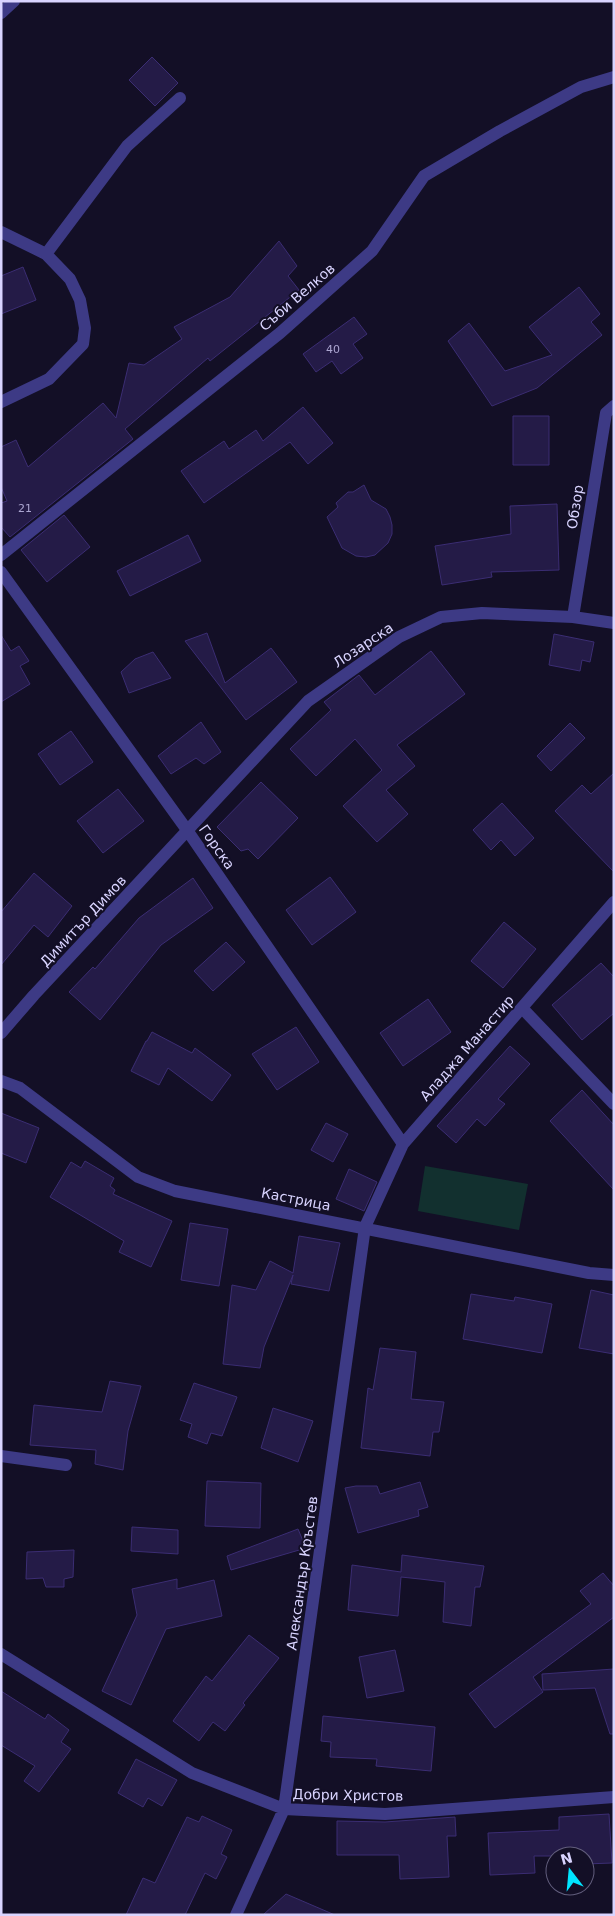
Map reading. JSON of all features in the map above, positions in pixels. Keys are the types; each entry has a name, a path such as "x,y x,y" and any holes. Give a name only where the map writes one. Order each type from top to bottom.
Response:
{"street":[{"path":"1,13 14,1"},
{"name":"Съби Велков","path":"1,555 280,333 372,251 424,176 500,131 581,87 614,77"},
{"path":"46,254 127,146 180,98"},
{"path":"1,232 46,254 70,279 80,300 86,328 83,344 48,379 1,402"},
{"name":"Обзор","path":"574,617 606,413 614,406"},
{"name":"Горска","path":"1,572 187,830 403,1144"},
{"name":"Лозарска","path":"187,830 308,701 399,637 441,617 482,613 574,617 614,623"},
{"name":"Димитър Димов","path":"1,1033 187,830"},
{"name":"Аладжа Манастир","path":"365,1227 403,1144 614,902"},
{"path":"522,1008 614,1104"},
{"name":"Кастрица","path":"1,1081 20,1088 138,1176 175,1191 365,1227 579,1271 614,1275"},
{"name":"Александър Кръстев","path":"236,1915 284,1809 365,1227"},
{"path":"1,1456 66,1464"},
{"name":"Добри Христов","path":"1,1654 192,1773 284,1809 385,1814 614,1797"}],"green space":[{"path":"425,1166 528,1184 519,1230 418,1211"}],"building":[{"path":"152,57 178,83 155,106 129,80"},
{"path":"279,241 297,266 288,276 299,290 210,361 208,358 125,429 133,439 10,537 1,527 1,503 7,501 1,487 1,447 16,440 28,467 103,403 116,418 129,363 144,365 182,339 174,327 230,297"},
{"path":"23,267 36,300 1,314 1,276"},
{"path":"579,287 600,314 591,322 602,335 537,388 492,406 448,341 469,323 505,371 552,355 529,327"},
{"path":"354,317 367,334 353,344 363,358 341,374 332,361 316,372 303,354"},
{"path":"303,407 333,443 308,464 290,442 204,503 181,471 224,441 229,449 256,430 263,441"},
{"path":"513,416 549,416 549,465 513,465"},
{"path":"364,485 371,500 386,509 392,525 392,534 388,543 375,555 366,557 356,556 342,548 327,517 338,507 336,503 348,492 353,492"},
{"path":"557,504 559,570 491,572 492,577 442,585 435,546 511,534 510,506"},
{"path":"64,515 90,547 47,582 21,550"},
{"path":"188,535 201,561 130,596 117,571"},
{"path":"207,633 225,683 271,648 297,682 246,720 185,641"},
{"path":"554,634 594,642 590,662 582,660 580,671 549,665"},
{"path":"1,635 11,651 19,646 29,661 20,666 30,684 1,702"},
{"path":"431,651 465,694 397,745 415,766 386,790 408,814 377,842 343,806 382,770 355,739 316,776 290,749 331,710 324,702 359,675 375,695"},
{"path":"153,652 171,678 129,693 121,672 135,659"},
{"path":"201,722 221,752 204,764 196,758 171,774 158,756"},
{"path":"570,723 585,738 551,771 537,756"},
{"path":"71,731 93,762 60,785 38,754"},
{"path":"614,773 614,872 555,811 582,785 591,794"},
{"path":"261,782 298,818 258,859 248,849 241,851 217,827"},
{"path":"118,789 144,821 103,853 77,821"},
{"path":"502,803 534,838 515,856 501,840 491,850 473,830"},
{"path":"34,873 72,906 48,937 34,925 1,965 1,912"},
{"path":"330,877 356,912 312,945 286,910"},
{"path":"193,878 213,908 161,945 100,1020 69,992 93,967 95,969 139,918"},
{"path":"504,922 536,949 503,988 471,961"},
{"path":"226,942 245,962 213,991 194,971"},
{"path":"601,963 614,977 614,1013 582,1040 552,1005"},
{"path":"428,999 451,1032 403,1066 380,1033"},
{"path":"296,1027 319,1062 277,1090 252,1054"},
{"path":"152,1032 192,1053 195,1048 231,1075 212,1101 168,1068 159,1085 131,1071"},
{"path":"510,1046 530,1064 498,1099 505,1104 485,1126 477,1119 456,1143 437,1126"},
{"path":"582,1090 614,1125 614,1190 550,1121"},
{"path":"1,1113 39,1128 26,1163 1,1153"},
{"path":"326,1123 348,1134 333,1162 311,1150"},
{"path":"85,1161 114,1178 110,1186 115,1190 113,1194 172,1221 151,1267 119,1252 124,1241 50,1197 71,1162 81,1168"},
{"path":"349,1169 377,1182 364,1211 336,1199"},
{"path":"190,1223 228,1229 219,1286 181,1280"},
{"path":"299,1236 340,1243 329,1291 291,1284 293,1275 264,1347 260,1368 223,1364 232,1285 256,1290 270,1261 293,1273"},
{"path":"591,1290 614,1295 614,1354 579,1348"},
{"path":"471,1294 514,1301 515,1297 552,1304 542,1353 463,1339"},
{"path":"380,1348 416,1352 411,1399 444,1402 439,1432 433,1432 430,1456 361,1448 368,1388 373,1390"},
{"path":"110,1381 141,1386 128,1431 123,1470 95,1464 96,1450 30,1445 34,1405 102,1412"},
{"path":"194,1383 237,1397 222,1436 211,1433 207,1444 188,1437 192,1424 180,1420"},
{"path":"273,1408 313,1421 298,1462 261,1448"},
{"path":"207,1481 261,1483 260,1528 205,1526"},
{"path":"420,1482 428,1507 418,1510 419,1516 358,1533 345,1488 377,1486 380,1494"},
{"path":"132,1527 178,1530 178,1554 131,1551"},
{"path":"298,1529 306,1548 231,1570 227,1556"},
{"path":"74,1550 73,1577 64,1579 64,1587 46,1587 43,1578 26,1579 27,1552"},
{"path":"402,1555 484,1566 480,1587 475,1587 471,1626 443,1622 445,1582 401,1577 398,1616 348,1610 352,1565 401,1572"},
{"path":"603,1573 614,1586 614,1617 533,1677 543,1692 495,1728 469,1694 591,1604 580,1591"},
{"path":"177,1579 177,1589 214,1580 222,1616 166,1629 131,1705 102,1691 137,1615 132,1589"},
{"path":"249,1635 279,1658 243,1703 245,1705 225,1731 213,1722 199,1741 173,1721 206,1676 212,1681"},
{"path":"395,1650 404,1691 367,1698 359,1657"},
{"path":"614,1669 614,1734 610,1734 595,1688 543,1690 542,1674"},
{"path":"1,1691 45,1719 48,1714 69,1730 61,1742 71,1749 39,1792 24,1781 35,1766 1,1745"},
{"path":"323,1716 435,1727 431,1771 376,1766 377,1759 330,1757 331,1742 321,1741"},
{"path":"136,1759 177,1780 162,1806 148,1798 143,1807 118,1793"},
{"path":"609,1814 612,1863 595,1864 595,1846 545,1846 545,1856 534,1856 535,1873 490,1875 488,1833 559,1830 559,1817"},
{"path":"202,1816 232,1830 221,1854 227,1857 216,1879 205,1873 185,1915 126,1915 143,1878 155,1883 187,1817 199,1822"},
{"path":"455,1817 456,1836 447,1836 449,1877 400,1879 399,1855 337,1855 337,1821 385,1822"},
{"path":"286,1894 335,1915 263,1915"}]}
